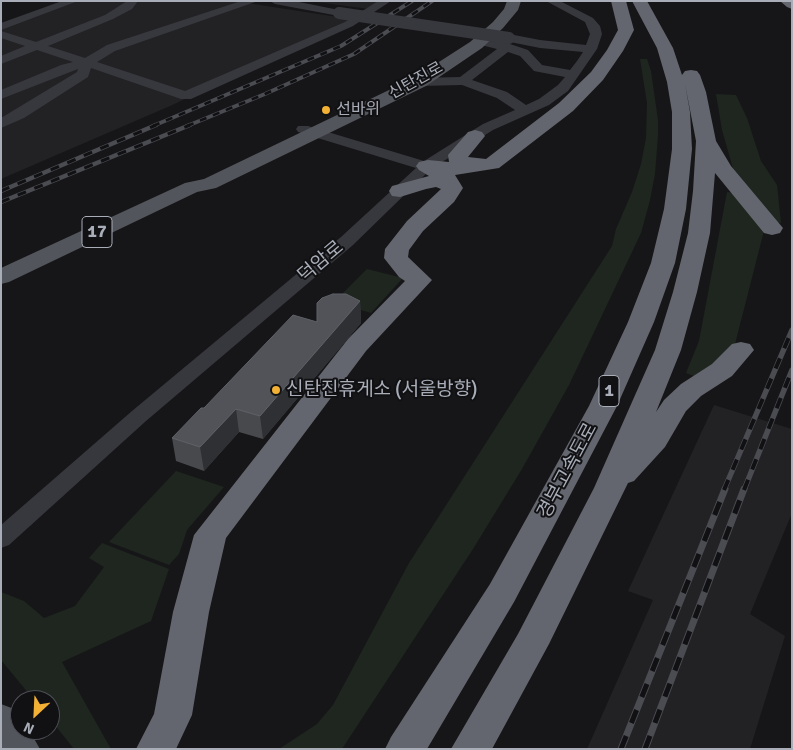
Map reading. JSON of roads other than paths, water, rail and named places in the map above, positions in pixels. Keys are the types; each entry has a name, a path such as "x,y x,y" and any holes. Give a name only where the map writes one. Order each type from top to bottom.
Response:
{"highway":[{"path":"426,166 460,169 492,164 566,107 597,76 615,51 626,30 618,1"},
{"name":"경부고속도로","path":"405,749 502,593 603,406 641,322 663,263 676,209 682,149 681,112 676,82 665,48 639,1"},
{"name":"1","path":"471,749 532,644 610,488 668,350 685,292 699,233 704,191 706,141 697,92 679,42 656,1"},
{"path":"787,1 792,4"},
{"path":"474,136 458,155 458,160 471,165 492,164"},
{"path":"706,141 723,169 772,228"},
{"path":"426,166 449,180 452,188"},
{"path":"400,191 436,181 448,184 452,188"},
{"path":"156,749 173,714 191,612 210,535 357,345 420,280 408,272 396,258 397,249 415,226 446,197 452,188"},
{"path":"610,488 655,440 674,406 691,390 722,370 741,350"}],"main road":[{"name":"신탄진로","path":"1,277 192,187 209,184 399,83 444,57 486,24 508,1"},
{"name":"신탄진로","path":"309,131 420,82 481,41 511,10 514,1"},
{"path":"1,720 21,749"}],"street":[{"path":"1,27 73,1"},
{"path":"1,60 119,13 133,1"},
{"path":"3,93 65,68 86,63 112,48 253,1"},
{"path":"275,1 342,11"},
{"path":"289,1 509,40 538,68 570,77"},
{"path":"1,34 186,96 349,24 386,1"},
{"name":"덕암로","path":"1,539 139,416 346,241 426,166 474,136 554,96 591,48 596,34 594,26 586,25 551,1"},
{"path":"543,42 573,36"},
{"path":"463,81 509,40"},
{"path":"481,41 543,42 591,48"},
{"path":"543,42 561,57 570,77"},
{"path":"1,124 83,74 86,63"},
{"path":"420,82 463,81 502,94 525,110"},
{"path":"309,131 426,166"}],"railway":[{"path":"153,126 341,46 412,1"},
{"path":"187,126 354,54 432,1"},
{"path":"1,191 156,125"},
{"path":"1,202 190,125"},
{"path":"724,490 792,330"},
{"path":"744,490 792,370"},
{"path":"621,749 725,489"},
{"path":"645,749 744,489"}],"place":[{"name":"선바위","path":"326,110"},
{"name":"신탄진휴게소 (서울방향)","path":"276,390"}]}
